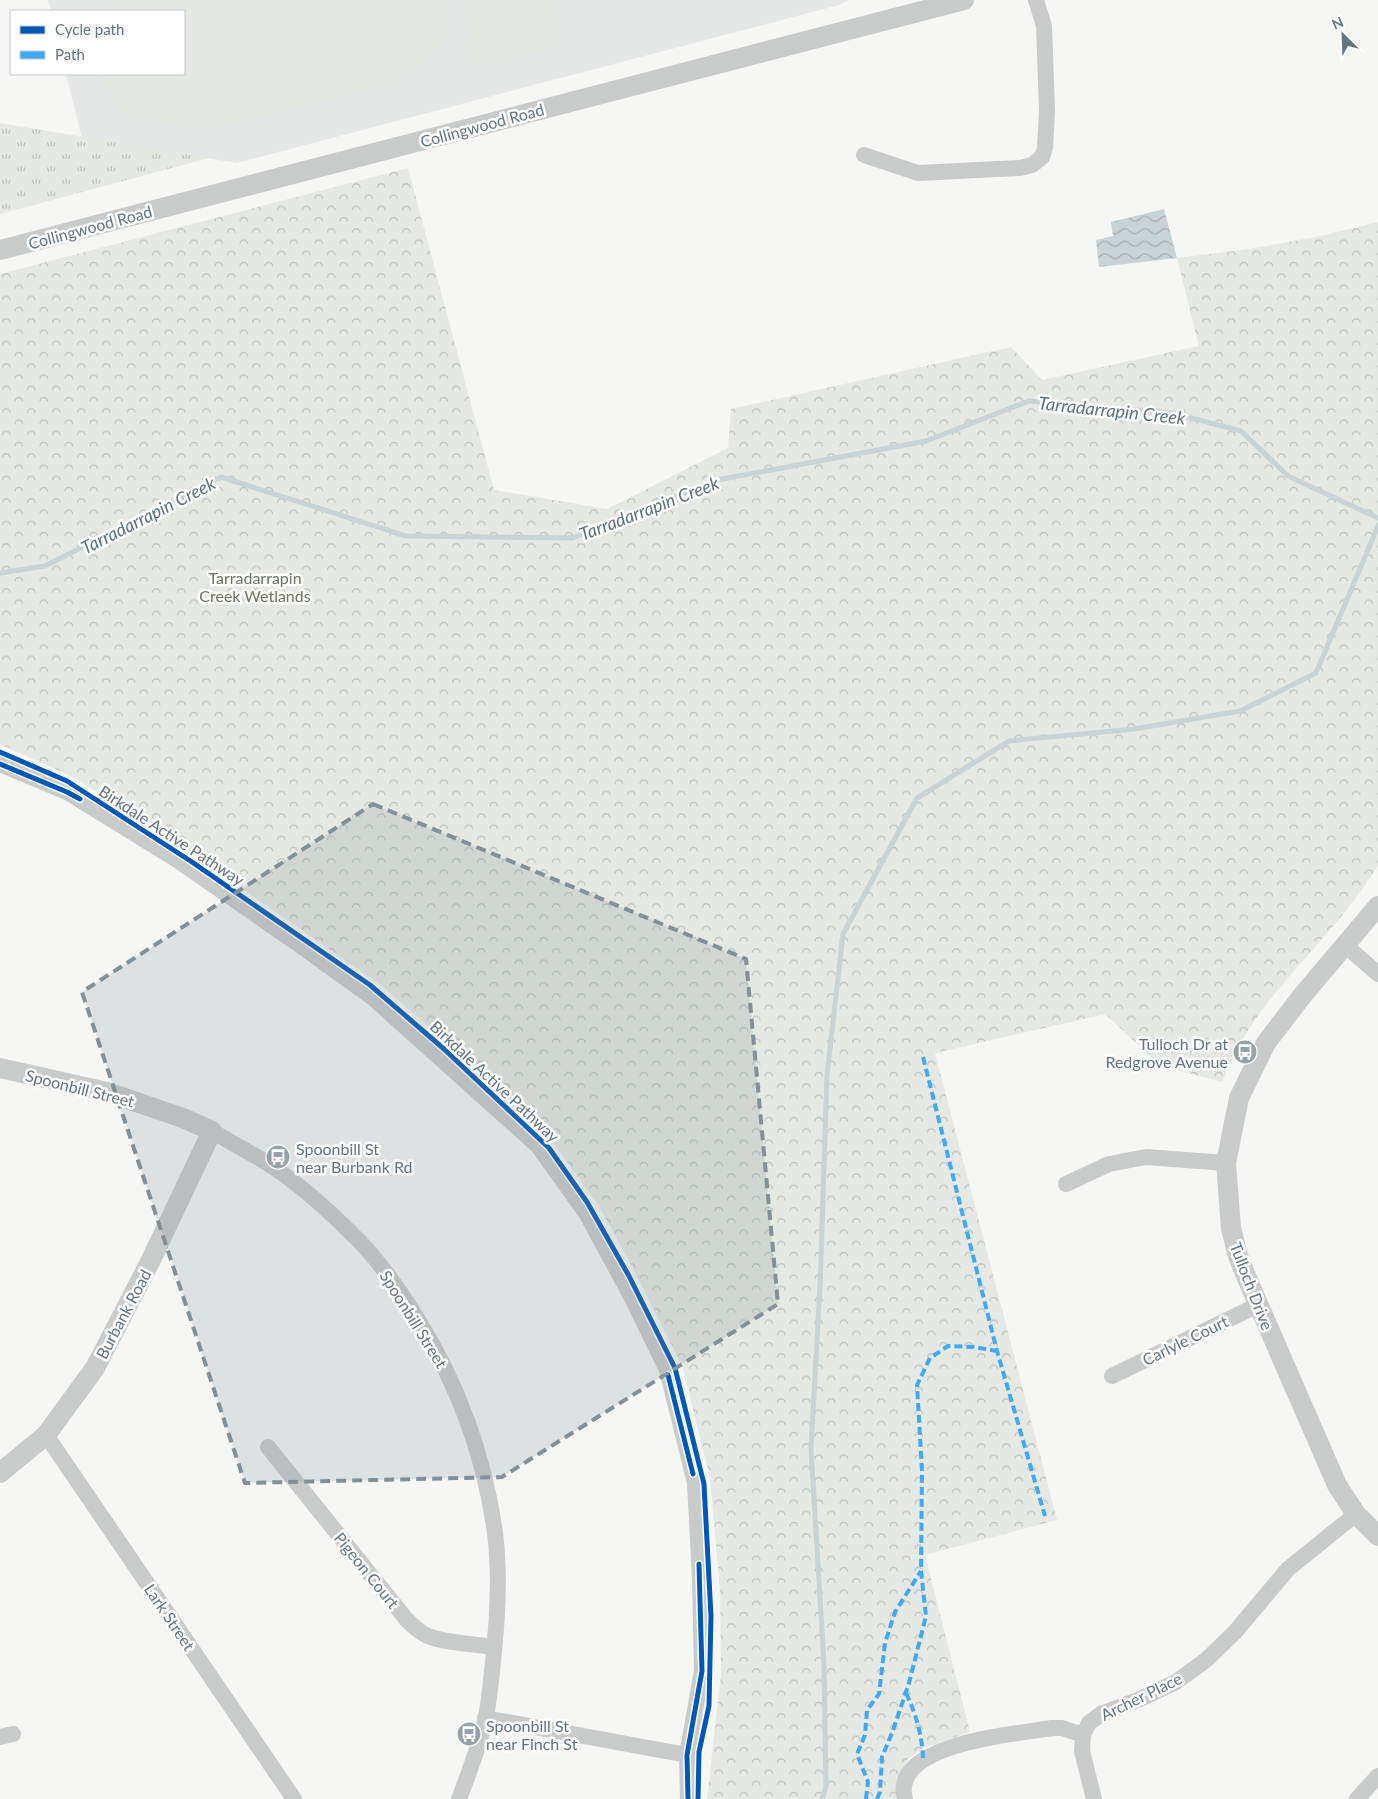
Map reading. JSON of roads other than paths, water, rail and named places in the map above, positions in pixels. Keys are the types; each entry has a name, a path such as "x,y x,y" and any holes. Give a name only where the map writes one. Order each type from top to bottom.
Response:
{"street":[{"name":"Collingwood Road","path":"0,250 892,9 964,0"},
{"path":"864,155 918,173 1020,168 1032,165 1042,157 1045,148 1047,111 1044,26 1036,0"},
{"path":"0,764 67,792 177,860 373,998 538,1146 586,1213 632,1298 667,1370 695,1483 702,1671 687,1755 688,1799"},
{"name":"Tulloch Drive","path":"1378,906 1302,996 1266,1043 1239,1098 1226,1164 1231,1228 1238,1256 1258,1305 1337,1485 1356,1514 1378,1536"},
{"path":"1345,945 1378,974"},
{"name":"Spoonbill Street","path":"0,1068 107,1092 183,1118 212,1131 268,1164 321,1205 353,1234 385,1271 409,1306 442,1360 455,1389 475,1446 492,1516 497,1567 497,1619 490,1694 486,1718 471,1768 459,1799"},
{"name":"Burbank Road","path":"0,1473 46,1435 95,1368 150,1262 212,1131"},
{"path":"1066,1184 1109,1164 1146,1158 1226,1164"},
{"name":"Carlyle Court","path":"1112,1376 1258,1305"},
{"name":"Lark Street","path":"46,1435 294,1799"},
{"name":"Pigeon Court","path":"268,1447 415,1628 426,1635 439,1639 494,1647"},
{"name":"Archer Place","path":"1082,1735 1089,1723 1101,1714 1138,1700 1176,1682 1206,1660 1235,1632 1288,1570 1356,1514"},
{"path":"486,1718 687,1755"},
{"path":"905,1799 903,1794 905,1781 912,1769 923,1758 970,1741 1052,1728 1062,1728 1082,1735 1082,1751 1094,1799"},
{"path":"1357,1799 1378,1776"}],"water":[{"path":"1164,209 1177,258 1099,267 1096,240 1113,236 1111,222"}],"waterway":[{"name":"Tarradarrapin Creek","path":"0,573 45,566 221,477 406,536 573,538 717,480 926,441 1029,401 1172,413 1241,431 1288,476 1378,518"},
{"path":"822,1799 826,1787 824,1664 811,1448 820,1287 827,1075 843,934 917,798 1009,741 1134,729 1240,711 1316,673 1378,526"}],"place":[{"name":"Tulloch Dr at Redgrove Avenue","path":"1245,1052"},
{"name":"Spoonbill St near Burbank Rd","path":"278,1157"},
{"name":"Spoonbill St near Finch St","path":"469,1734"}],"park label":[{"name":"Tarradarrapin Creek Wetlands","path":"255,586"}]}
